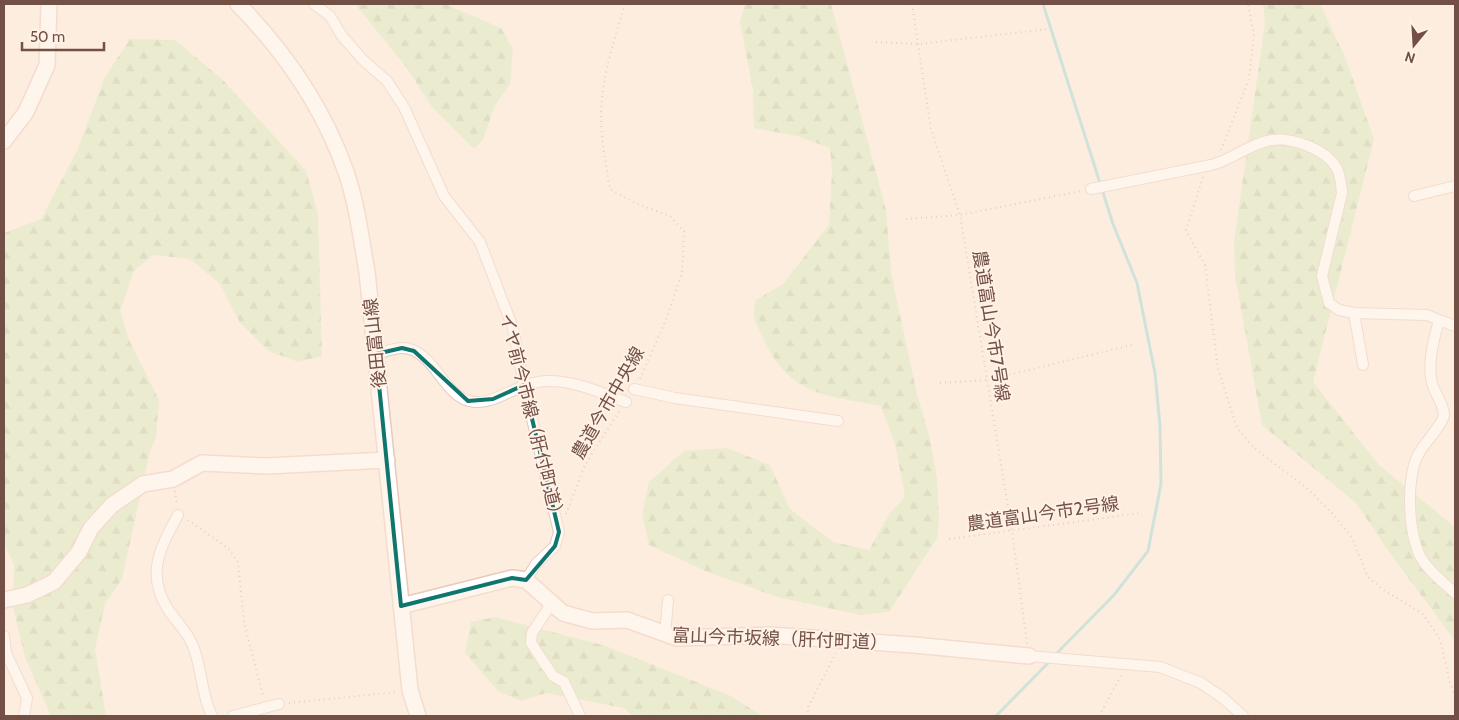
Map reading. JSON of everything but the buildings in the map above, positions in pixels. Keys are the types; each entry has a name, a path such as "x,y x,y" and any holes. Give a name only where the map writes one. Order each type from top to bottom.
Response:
{"street":[{"path":"4,142 26,112 47,65 48,4"},
{"name":"後田富山線","path":"238,4 259,26 301,81 346,171 357,213 366,264 410,690 418,716"},
{"name":"イヤ前今市線（肝付町道）","path":"314,4 330,16 342,36 363,60 387,81 404,108 444,196 480,242 513,328 524,385 559,532 555,546 536,564 526,580"},
{"path":"1091,189 1211,165 1245,149 1272,140 1289,141 1306,146 1322,153 1336,166 1341,180 1342,193 1322,276 1329,303 1339,310 1354,313 1428,315 1455,326"},
{"path":"1414,196 1455,186"},
{"path":"1354,313 1363,365"},
{"path":"1440,320 1433,341 1432,383 1444,414 1443,422 1430,435 1418,455 1412,475 1411,516 1420,554 1431,571 1455,593"},
{"path":"376,354 402,348 414,351 426,360 454,392 468,401 479,402 492,399 524,385 540,381 558,382 589,388 626,402"},
{"path":"634,389 675,398 838,421"},
{"path":"4,604 4,598 27,595 54,582 79,552 91,528 112,505 143,484 173,479 202,463 266,466 387,460"},
{"path":"178,515 164,540 156,574 168,609 193,646 212,716"},
{"path":"401,606 512,578 526,580"},
{"name":"富山今市坂線（肝付町道）","path":"526,580 563,613 592,621 627,620 677,638 769,636 841,642 914,645 1036,657"},
{"path":"665,635 668,600"},
{"path":"551,604 532,633 532,643 553,676 564,682 580,716"},
{"path":"4,636 6,654 27,698 24,716"},
{"path":"1036,657 1160,667 1201,683 1243,716"},
{"path":"233,716 278,704"}],"path":[{"name":"農道今市中央線","path":"625,4 609,58 601,118 604,156 610,189 635,203 670,216 684,231 682,273 665,322 643,374 634,389"},
{"name":"農道富山今市7号線","path":"912,4 931,130 960,215 1012,531 1036,657"},
{"path":"1248,4 1254,35 1249,79 1211,165 1186,230 1205,265 1218,369 1237,428 1254,448 1309,490 1333,514 1352,538 1368,577 1382,590 1423,614 1440,639 1450,683 1455,695"},
{"path":"876,42 919,44 1049,28"},
{"path":"906,219 960,215 1091,189"},
{"path":"940,383 987,380 1132,345"},
{"name":"農道今市中央線","path":"559,532 585,465 613,419 626,402"},
{"path":"173,479 178,515 204,530 228,548 238,562 244,622 264,700 278,704 410,690"},
{"name":"農道富山今市2号線","path":"949,539 1140,513"},
{"path":"810,716 807,710 841,642"},
{"path":"1100,716 1127,665"}],"highlighted area":[{"path":"402,348 414,351 468,401 493,399 524,385 559,532 555,546 526,580 512,578 401,606 376,354"}],"green space":[{"path":"355,4 445,4 501,28 513,49 510,84 494,107 483,140 474,149 432,107 407,68"},
{"path":"745,4 831,4 886,210 891,273 917,394 930,439 937,479 939,520 937,538 889,612 861,615 777,597 708,572 649,545 642,514 649,482 684,451 727,448 770,465 790,509 833,542 869,550 890,513 905,497 896,448 881,406 827,395 798,383 786,373 775,359 755,321 756,300 783,284 829,225 832,171 830,148 797,136 754,128 753,90 740,22"},
{"path":"1263,4 1320,4 1345,57 1374,139 1313,382 1379,465 1455,527 1455,641 1390,553 1356,503 1262,425 1235,276 1234,242 1265,23"},
{"path":"130,39 175,40 223,80 306,171 318,214 322,356 298,362 269,351 240,323 220,284 190,259 153,255 134,271 120,311 129,340 159,400 156,438 150,451 122,579 105,604 95,649 106,716 51,716 25,657 13,607 14,564 4,544 4,233 41,219 77,151 105,77"},
{"path":"495,617 606,646 731,696 762,716 632,716 624,708 546,693 521,701 498,691 465,653 471,622"}],"waterway":[{"path":"1043,4 1113,224 1137,283 1155,373 1160,426 1161,484 1148,551 1114,595 1055,655"},
{"path":"996,716 1051,660"}]}
